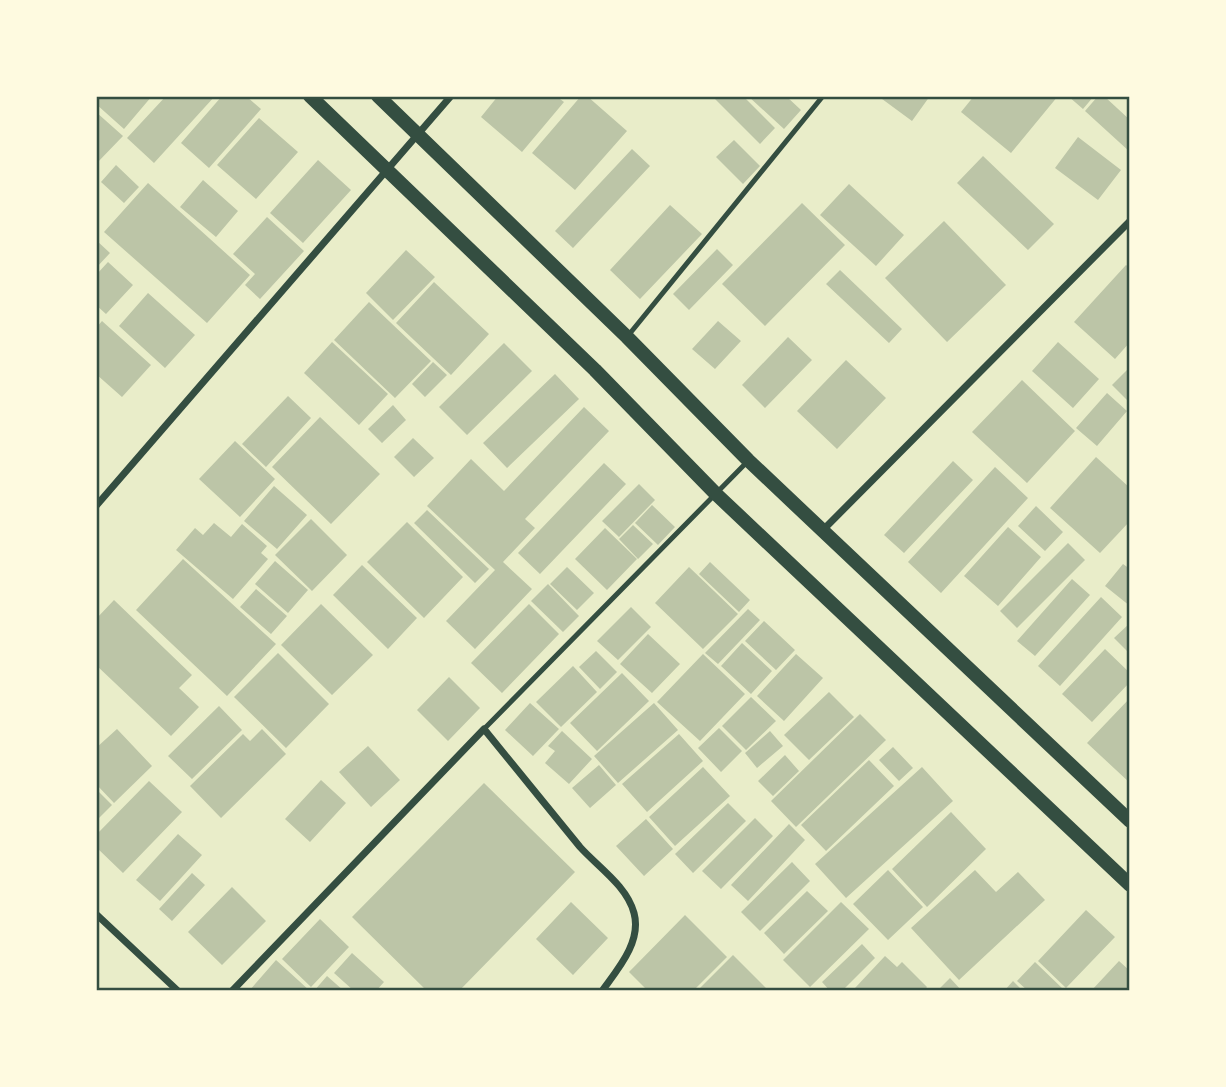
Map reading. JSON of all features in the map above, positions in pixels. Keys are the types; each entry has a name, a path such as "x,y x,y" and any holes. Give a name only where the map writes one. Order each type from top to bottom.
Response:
{"main road":[{"path":"310,96 595,370 715,493 1130,885"},
{"path":"378,96 627,337 748,460 1130,821"}],"street":[{"path":"96,506 451,96"},
{"path":"823,530 1130,221"},
{"path":"232,991 484,729 582,849 625,894 634,914 634,937 624,960 602,991"},
{"path":"96,914 178,991"}],"lane":[{"path":"627,337 823,96"},
{"path":"484,729 748,460"}],"building":[{"path":"96,96 152,96 124,129 96,104"},
{"path":"166,96 215,96 154,163 127,138"},
{"path":"222,96 246,96 261,109 209,168 181,143"},
{"path":"498,96 556,96 564,102 522,152 481,117"},
{"path":"581,96 587,96 627,131 575,190 532,153"},
{"path":"718,96 743,96 775,128 760,144 715,99"},
{"path":"748,96 786,96 801,110 784,129"},
{"path":"878,96 930,96 912,121"},
{"path":"974,96 1058,96 1011,153 961,112"},
{"path":"1068,96 1094,96 1083,109"},
{"path":"1098,96 1104,96 1130,120 1130,152 1085,111"},
{"path":"96,112 123,136 96,164"},
{"path":"259,118 298,152 256,199 217,165"},
{"path":"1078,137 1121,170 1098,200 1055,168"},
{"path":"734,140 760,166 743,184 716,157"},
{"path":"632,149 650,166 573,248 555,231"},
{"path":"983,156 1054,224 1028,250 957,183"},
{"path":"318,160 351,190 303,243 270,213"},
{"path":"116,165 139,187 124,203 101,182"},
{"path":"203,180 238,211 216,237 180,207"},
{"path":"148,183 250,275 207,323 104,232"},
{"path":"849,184 904,235 876,266 820,215"},
{"path":"802,203 845,245 765,326 722,284"},
{"path":"670,205 702,234 640,299 610,270"},
{"path":"267,217 304,251 260,299 245,285 255,274 233,254"},
{"path":"944,221 1006,285 947,342 885,278"},
{"path":"96,240 110,253 96,268"},
{"path":"717,249 733,265 689,310 673,294"},
{"path":"406,250 435,277 393,320 366,293"},
{"path":"108,262 133,285 106,314 96,305 96,275"},
{"path":"1126,265 1130,268 1130,342 1115,359 1074,322"},
{"path":"840,270 902,329 889,343 826,284"},
{"path":"434,282 489,334 451,375 396,323"},
{"path":"148,293 195,335 165,368 119,326"},
{"path":"369,302 431,361 395,398 334,340"},
{"path":"102,321 151,365 122,397 96,374 96,328"},
{"path":"718,321 741,341 715,369 692,349"},
{"path":"788,337 812,360 765,408 742,385"},
{"path":"332,342 388,394 359,425 304,373"},
{"path":"1058,342 1099,379 1073,408 1032,371"},
{"path":"504,343 532,371 467,435 439,407"},
{"path":"846,360 886,398 837,449 797,411"},
{"path":"433,362 447,375 425,397 412,384"},
{"path":"1130,367 1130,403 1112,385"},
{"path":"555,374 579,399 507,468 483,443"},
{"path":"1022,380 1075,431 1027,483 972,432"},
{"path":"1107,393 1127,411 1097,446 1076,428"},
{"path":"288,396 311,418 266,467 242,444"},
{"path":"393,405 406,420 382,443 368,429"},
{"path":"584,407 609,431 525,519 535,528 503,562 532,589 475,649 446,621 495,570 427,506 471,459 504,491"},
{"path":"320,417 380,474 331,524 272,467"},
{"path":"413,438 434,458 414,477 394,457"},
{"path":"235,441 275,479 240,517 199,479"},
{"path":"1096,457 1130,488 1130,521 1100,553 1050,508"},
{"path":"953,461 973,480 904,553 884,535"},
{"path":"604,463 626,484 540,574 518,553"},
{"path":"995,467 1028,498 941,593 908,562"},
{"path":"639,484 655,500 619,537 602,521"},
{"path":"274,486 307,515 277,549 244,521"},
{"path":"652,505 675,527 658,545 635,523"},
{"path":"1036,506 1063,532 1045,551 1018,526"},
{"path":"427,510 489,569 475,583 414,523"},
{"path":"311,519 347,555 312,591 275,555"},
{"path":"407,522 463,577 424,618 367,562"},
{"path":"214,523 231,537 242,524 267,546 261,553 268,559 233,599 176,550 195,528 203,535"},
{"path":"633,525 653,544 638,559 619,539"},
{"path":"1008,527 1041,557 998,606 964,576"},
{"path":"605,528 637,559 607,590 575,559"},
{"path":"1068,543 1085,560 1017,628 1000,611"},
{"path":"183,559 276,644 227,696 136,610"},
{"path":"275,561 308,590 288,613 255,584"},
{"path":"710,562 750,600 739,612 699,574"},
{"path":"1123,564 1130,569 1130,606 1105,586"},
{"path":"362,565 417,618 388,649 333,595"},
{"path":"567,567 594,593 577,610 550,584"},
{"path":"689,567 738,614 703,649 655,603"},
{"path":"1072,579 1090,595 1035,656 1017,641"},
{"path":"548,584 579,616 563,632 531,601"},
{"path":"256,589 287,616 271,634 240,607"},
{"path":"1101,597 1122,617 1060,686 1038,666"},
{"path":"114,600 192,675 179,688 199,707 171,736 96,665 96,619"},
{"path":"321,604 373,655 332,695 281,645"},
{"path":"529,604 559,634 502,693 471,663"},
{"path":"631,607 651,627 618,660 597,641"},
{"path":"748,609 760,620 718,664 705,653"},
{"path":"764,621 795,650 776,670 745,641"},
{"path":"1130,623 1130,654 1114,638"},
{"path":"648,634 680,664 652,693 620,664"},
{"path":"742,643 772,671 751,694 721,666"},
{"path":"1105,649 1130,673 1130,682 1092,722 1062,694"},
{"path":"596,651 617,672 600,689 579,667"},
{"path":"278,653 329,704 286,748 234,697"},
{"path":"703,654 745,694 700,741 657,702"},
{"path":"796,654 823,678 784,721 757,696"},
{"path":"573,666 597,692 561,727 536,702"},
{"path":"622,673 649,701 597,751 570,723"},
{"path":"449,677 480,708 448,741 417,710"},
{"path":"829,692 854,717 809,760 784,735"},
{"path":"751,697 776,721 746,750 722,726"},
{"path":"1130,698 1130,783 1087,743"},
{"path":"530,703 559,729 533,756 505,730"},
{"path":"654,703 678,730 618,783 594,756"},
{"path":"219,706 242,730 192,779 168,756"},
{"path":"860,714 886,740 796,827 771,801"},
{"path":"719,728 742,751 721,772 698,748"},
{"path":"117,729 152,766 114,803 96,784 96,748"},
{"path":"262,729 286,754 221,818 190,786 243,734 250,741"},
{"path":"562,731 592,759 569,784 545,763 555,751 548,746"},
{"path":"770,731 783,746 757,768 745,753"},
{"path":"679,734 703,761 647,812 622,784"},
{"path":"368,746 400,780 371,807 339,772"},
{"path":"893,747 913,768 899,781 879,760"},
{"path":"785,755 799,771 773,796 758,781"},
{"path":"869,760 894,786 826,851 801,825"},
{"path":"599,765 616,785 590,808 572,788"},
{"path":"703,767 730,796 675,846 649,817"},
{"path":"922,767 953,801 846,898 815,864"},
{"path":"321,780 346,803 310,842 285,819"},
{"path":"149,781 182,812 123,873 96,847 96,835"},
{"path":"484,783 575,872 459,991 427,991 352,917"},
{"path":"96,789 112,805 96,821"},
{"path":"728,803 746,821 693,873 675,854"},
{"path":"951,812 986,849 927,907 892,869"},
{"path":"755,818 773,836 721,889 702,871"},
{"path":"646,819 673,849 644,876 616,846"},
{"path":"789,824 805,840 748,901 731,885"},
{"path":"178,834 202,855 160,901 136,880"},
{"path":"792,862 810,881 760,931 741,912"},
{"path":"888,870 923,907 888,940 853,904"},
{"path":"975,870 996,892 1018,872 1045,900 959,980 911,928"},
{"path":"192,873 205,885 172,921 159,909"},
{"path":"232,887 266,921 222,965 188,932"},
{"path":"807,891 828,911 784,954 764,933"},
{"path":"571,902 608,938 573,975 536,939"},
{"path":"841,902 869,929 810,987 783,960"},
{"path":"1086,910 1115,937 1066,988 1038,961"},
{"path":"685,915 727,957 693,991 648,991 629,972"},
{"path":"320,919 349,947 311,987 282,959"},
{"path":"862,944 875,958 842,991 830,991 822,982"},
{"path":"352,953 384,982 376,991 354,991 334,973"},
{"path":"733,955 769,991 697,991"},
{"path":"885,956 897,967 902,962 927,987 924,991 859,991 855,988"},
{"path":"276,960 310,991 249,991"},
{"path":"1119,961 1130,971 1130,991 1091,991"},
{"path":"1035,962 1062,988 1059,991 1028,991 1017,981"},
{"path":"327,976 344,991 314,991"},
{"path":"950,978 962,991 937,991"},
{"path":"1013,981 1023,991 1004,991"}]}
